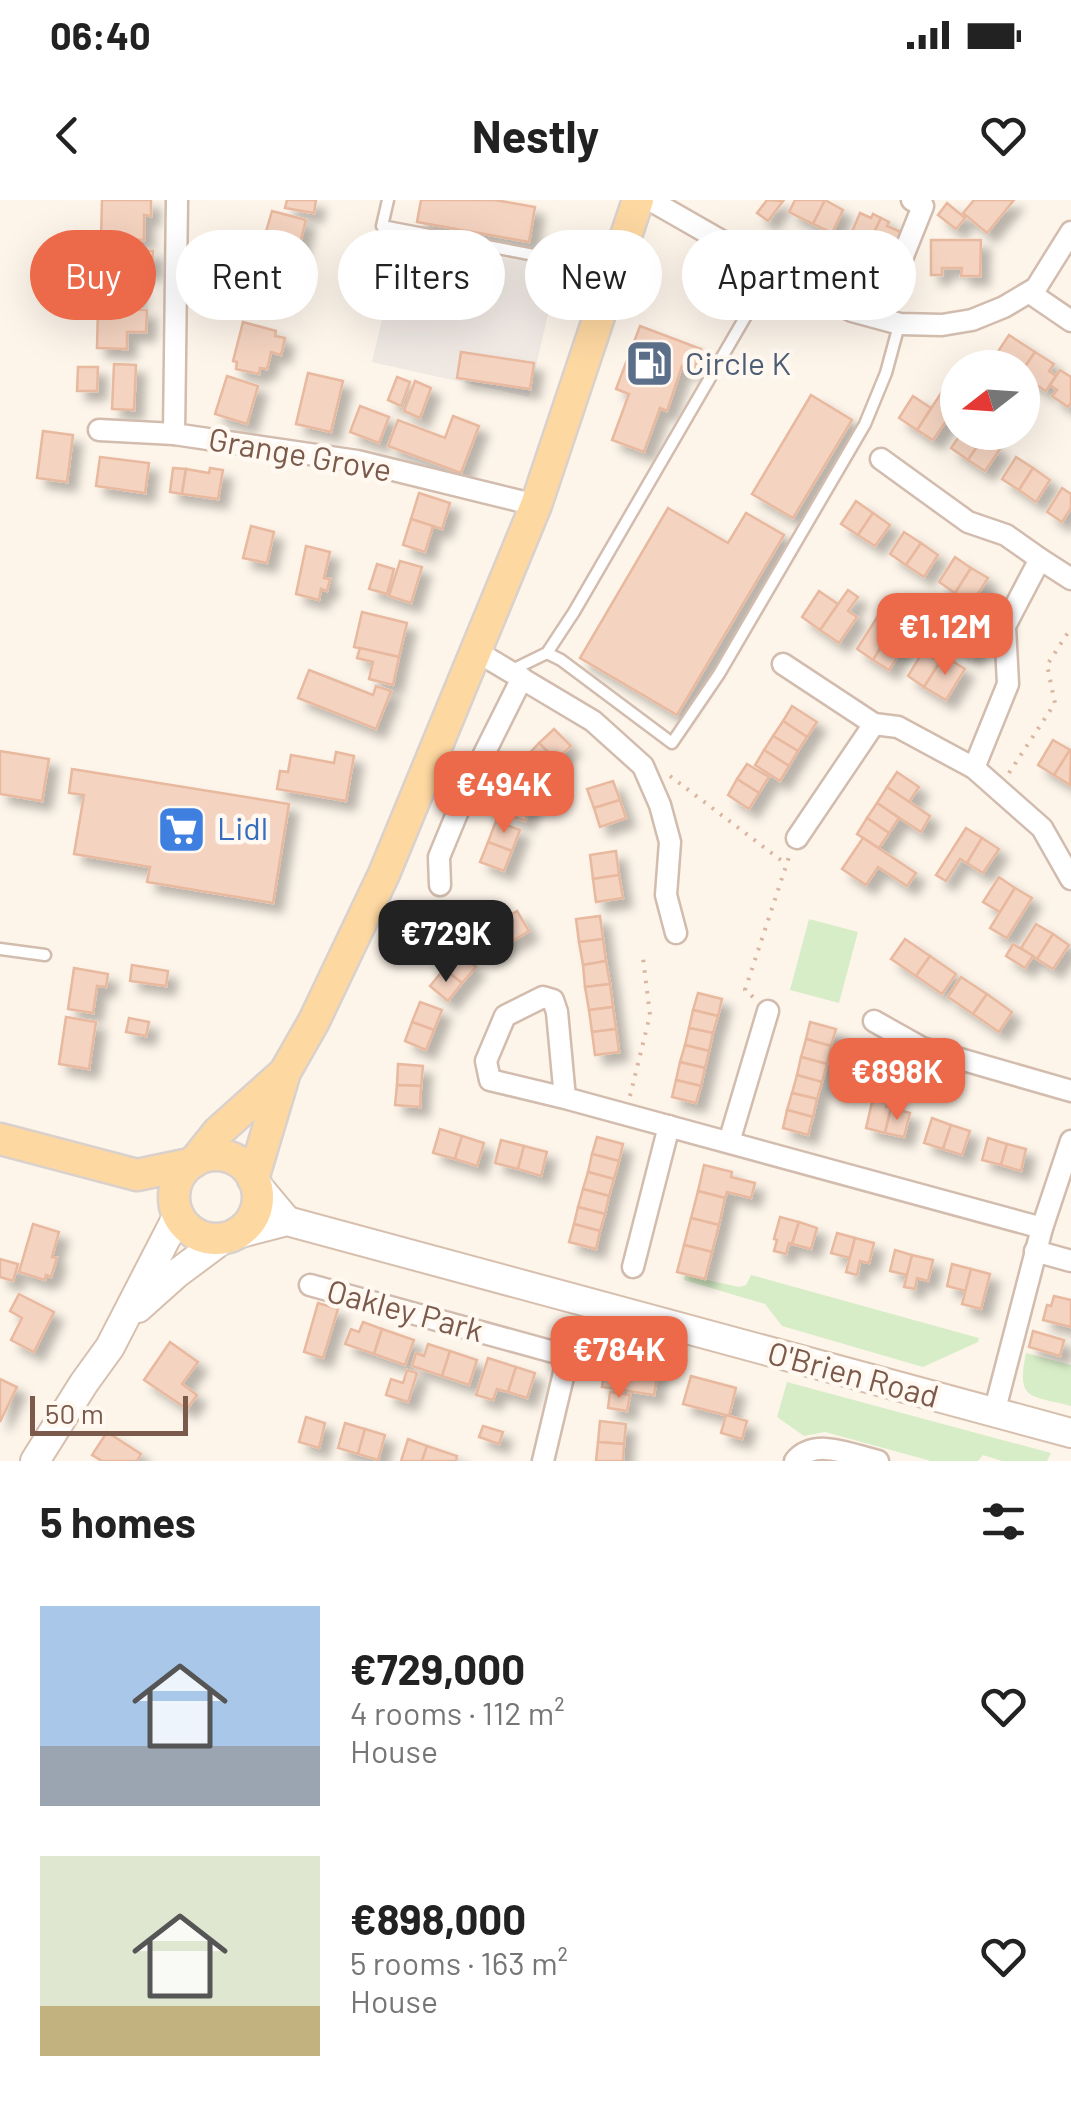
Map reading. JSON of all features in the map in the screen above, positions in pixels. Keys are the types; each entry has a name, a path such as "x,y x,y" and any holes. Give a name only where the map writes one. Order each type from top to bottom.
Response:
{"main road":[{"path":"628,230 638,200"},
{"path":"255,1182 285,1072 314,1021 384,874 536,505 598,320"},
{"path":"0,1139 137,1175 192,1163 214,1155 226,1156 249,1172 258,1198 248,1224 230,1236 209,1239 184,1225 174,1199 176,1185 181,1173 192,1163 218,1132 285,1072"},
{"path":"137,1175 177,1212"}],"street":[{"name":"Grange Grove","path":"178,200 174,434 357,461 536,505"},
{"path":"650,200 702,230"},
{"path":"912,200 923,206 913,230"},
{"path":"885,320 942,325 972,320 1004,308 1036,288 1071,232"},
{"path":"1030,293 1071,321"},
{"path":"99,430 174,434"},
{"path":"881,458 968,522 1006,535 1071,580"},
{"path":"974,768 1008,684 1005,626 1040,558"},
{"path":"474,650 592,721 643,766 670,842 666,895 676,932"},
{"path":"783,664 874,724 898,727 974,768 1042,828 1071,879"},
{"path":"440,885 438,858 516,675"},
{"path":"797,838 874,724"},
{"path":"565,1098 557,1012 553,1000 543,997 505,1016 486,1061 490,1080 1042,1228"},
{"path":"729,1142 768,1011"},
{"path":"874,1021 922,1048 1071,1091"},
{"path":"633,1266 669,1126"},
{"path":"994,1413 1042,1228 1071,1142"},
{"path":"255,1182 287,1221"},
{"path":"34,1461 110,1348 177,1212"},
{"name":"O'Brien Road","path":"230,1236 287,1221 1071,1432"},
{"path":"126,1319 176,1274 230,1236"},
{"path":"1036,1252 1071,1262"},
{"name":"Oakley Park","path":"310,1285 568,1356 543,1461"},
{"path":"794,1461 802,1453 820,1447 878,1461"}],"lane":[{"path":"388,200 382,226 525,254"},
{"path":"516,675 547,653 574,612 744,320"},
{"path":"547,653 672,743 719,674 865,424 900,324"},
{"path":"0,949 45,956"}],"path":[{"path":"998,790 1054,702 1047,665 1071,628"},
{"path":"643,766 665,772 786,864"},
{"path":"768,1011 745,990 797,838"},
{"path":"626,1114 650,1014 643,958"}],"shaded area":[{"path":"505,258 525,261 525,320 547,320 529,397 372,362 382,320 505,320"}],"green space":[{"path":"809,919 858,932 839,1003 790,990"},
{"path":"685,1275 739,1287 746,1285 751,1275 979,1338 978,1342 923,1367 782,1326 765,1304 684,1280"},
{"path":"1026,1353 1071,1365 1071,1406 1029,1393 1023,1380"},
{"path":"787,1382 1051,1453 1047,1461 1002,1461 983,1455 978,1461 931,1461 825,1432 804,1436 777,1417"}],"building":[{"path":"102,200 151,200 151,216 144,215 144,230 101,230"},
{"path":"287,200 316,200 314,213 285,208"},
{"path":"421,200 495,200 535,207 531,230 525,230 525,241 505,238 505,230 462,230 417,222"},
{"path":"767,200 783,201 768,221 757,213"},
{"path":"795,200 825,200 813,224 789,212"},
{"path":"825,200 843,210 833,230 813,224"},
{"path":"974,200 1014,200 987,233 963,213"},
{"path":"947,203 965,218 956,229 938,215"},
{"path":"272,211 306,220 303,230 267,230"},
{"path":"860,213 881,218 875,230 853,230"},
{"path":"881,218 896,230 875,230"},
{"path":"931,240 981,240 980,276 961,276 962,268 942,268 942,275 931,275"},
{"path":"98,320 147,320 146,332 127,332 127,349 97,348"},
{"path":"243,322 276,331 275,336 285,338 281,355 271,352 267,369 260,368 259,374 236,369 237,362 233,361"},
{"path":"640,326 701,349 694,371 682,366 667,411 660,408 644,452 612,440 629,394 616,389"},
{"path":"1009,335 1032,350 999,350"},
{"path":"461,352 534,363 530,389 457,378"},
{"path":"1040,355 1054,364 1049,371 1056,376 1046,391 1040,387"},
{"path":"114,364 136,365 134,410 112,409"},
{"path":"78,367 98,367 97,391 77,391"},
{"path":"1060,370 1071,377 1068,407 1052,396 1057,390 1050,385"},
{"path":"308,373 343,381 331,432 296,424"},
{"path":"227,376 258,386 247,424 215,414"},
{"path":"397,377 410,382 401,406 388,400"},
{"path":"415,381 431,388 420,418 404,411"},
{"path":"811,395 852,420 793,518 752,494"},
{"path":"940,395 940,430 933,440 917,430"},
{"path":"913,396 931,408 917,430 899,418"},
{"path":"360,406 389,417 379,443 350,432"},
{"path":"453,416 479,426 461,473 388,446 398,420 445,438"},
{"path":"43,431 73,435 67,482 37,478"},
{"path":"954,450 975,450 968,460"},
{"path":"975,450 999,450 985,471 968,460"},
{"path":"100,457 149,463 145,493 96,486"},
{"path":"1016,457 1033,468 1019,490 1002,479"},
{"path":"173,468 186,469 182,494 170,492"},
{"path":"210,468 223,470 218,499 182,494 186,469 209,473"},
{"path":"1033,468 1050,480 1036,502 1019,490"},
{"path":"1062,488 1071,494 1071,508 1062,522 1047,512"},
{"path":"419,493 450,503 442,529 411,519"},
{"path":"856,501 873,513 858,535 841,524"},
{"path":"668,508 728,543 746,513 784,535 677,715 580,658"},
{"path":"873,513 890,525 875,546 858,535"},
{"path":"411,519 433,526 425,552 403,545"},
{"path":"251,526 274,532 267,563 243,558"},
{"path":"904,532 921,543 906,565 890,554"},
{"path":"921,543 938,555 924,577 906,565"},
{"path":"306,546 330,552 324,578 330,579 327,591 321,589 319,600 296,594"},
{"path":"955,557 971,568 955,593 939,582"},
{"path":"400,561 422,567 411,603 389,596"},
{"path":"377,564 394,569 387,594 369,589"},
{"path":"971,568 988,578 972,603 955,593"},
{"path":"848,590 858,597 848,611 857,617 839,643 820,630"},
{"path":"819,591 838,604 820,630 802,617"},
{"path":"883,608 898,617 873,660 857,649"},
{"path":"362,612 407,623 399,657 354,647"},
{"path":"958,634 979,647 972,658 951,645"},
{"path":"889,635 905,645 889,670 873,660"},
{"path":"360,648 399,657 393,685 369,679 373,662 357,658"},
{"path":"923,651 940,662 924,687 908,676"},
{"path":"944,656 965,669 946,700 924,687"},
{"path":"309,670 373,695 376,686 391,691 376,729 298,698"},
{"path":"792,706 817,722 807,737 783,721"},
{"path":"783,721 807,737 798,751 773,736"},
{"path":"554,729 571,746 556,760 539,743"},
{"path":"773,736 798,751 789,766 764,750"},
{"path":"1053,740 1070,750 1054,775 1038,765"},
{"path":"539,743 556,760 542,775 525,758"},
{"path":"764,750 789,766 780,781 755,765"},
{"path":"0,751 49,759 42,801 0,794"},
{"path":"1071,751 1070,785 1054,775"},
{"path":"336,752 354,756 346,801 277,789 280,771 288,772 291,755 334,763"},
{"path":"747,764 769,777 759,793 737,779"},
{"name":"Lidl","path":"72,769 289,804 273,903 147,882 150,867 74,854 84,795 69,793"},
{"path":"897,772 919,787 909,802 887,787"},
{"path":"517,776 539,784 532,803 511,795"},
{"path":"737,779 759,793 749,809 728,795"},
{"path":"613,781 620,800 594,808 587,789"},
{"path":"887,787 930,816 921,832 877,803"},
{"path":"511,795 532,803 525,821 504,814"},
{"path":"620,800 626,818 600,827 594,808"},
{"path":"877,803 899,818 889,833 867,818"},
{"path":"867,818 889,833 879,848 857,834"},
{"path":"496,821 520,830 512,851 488,842"},
{"path":"966,828 982,838 967,863 960,859 946,881 936,875"},
{"path":"863,838 916,873 907,886 878,867 866,885 842,869"},
{"path":"982,838 999,849 983,873 967,863"},
{"path":"488,842 512,851 504,871 480,862"},
{"path":"616,851 619,875 593,879 590,855"},
{"path":"619,875 623,898 596,902 593,879"},
{"path":"999,877 1015,888 1000,912 983,902"},
{"path":"1015,888 1032,898 1007,938 990,928"},
{"path":"517,911 529,931 511,942 499,922"},
{"path":"600,916 603,939 579,942 576,919"},
{"path":"499,922 511,942 493,952 481,932"},
{"path":"1036,924 1053,934 1037,959 1021,948"},
{"path":"1053,934 1069,945 1053,969 1037,959"},
{"path":"603,939 606,961 583,965 579,942"},
{"path":"905,939 930,956 916,976 891,959"},
{"path":"1013,944 1033,956 1025,968 1006,956"},
{"path":"457,952 476,967 462,983 444,969"},
{"path":"930,956 956,974 942,994 916,976"},
{"path":"606,961 610,984 585,987 583,965"},
{"path":"132,965 168,971 166,986 130,981"},
{"path":"74,968 108,974 106,987 97,986 93,1013 68,1009"},
{"path":"444,969 462,983 448,1001 430,986"},
{"path":"961,977 987,994 973,1014 948,997"},
{"path":"610,984 613,1007 589,1010 585,987"},
{"path":"698,993 722,999 718,1016 693,1010"},
{"path":"987,994 1012,1012 999,1032 973,1014"},
{"path":"420,1002 442,1010 434,1030 412,1022"},
{"path":"613,1007 616,1029 592,1032 589,1010"},
{"path":"693,1010 718,1016 713,1033 689,1028"},
{"path":"66,1017 96,1022 89,1069 59,1064"},
{"path":"129,1018 149,1022 146,1036 126,1032"},
{"path":"412,1022 434,1030 426,1050 405,1041"},
{"path":"810,1022 836,1029 831,1046 806,1039"},
{"path":"689,1028 713,1033 709,1051 685,1045"},
{"path":"616,1029 619,1052 595,1055 592,1032"},
{"path":"806,1039 831,1046 827,1064 801,1057"},
{"path":"685,1045 709,1051 705,1068 680,1062"},
{"path":"801,1057 827,1064 822,1082 797,1075"},
{"path":"680,1062 705,1068 701,1086 676,1080"},
{"path":"398,1064 423,1066 421,1086 397,1085"},
{"path":"797,1075 822,1082 817,1099 792,1093"},
{"path":"676,1080 701,1086 696,1103 672,1097"},
{"path":"397,1085 421,1086 420,1107 395,1105"},
{"path":"876,1085 890,1088 886,1107 891,1108 885,1133 866,1128"},
{"path":"792,1093 817,1099 813,1117 787,1110"},
{"path":"891,1108 910,1113 904,1137 885,1133"},
{"path":"787,1110 813,1117 808,1135 783,1128"},
{"path":"932,1118 951,1125 943,1149 924,1143"},
{"path":"951,1125 970,1131 962,1155 943,1149"},
{"path":"440,1129 462,1136 455,1159 433,1153"},
{"path":"462,1136 484,1143 477,1166 455,1159"},
{"path":"597,1137 623,1144 619,1161 592,1154"},
{"path":"988,1138 1007,1144 1001,1165 982,1160"},
{"path":"501,1140 524,1146 518,1169 495,1163"},
{"path":"1007,1144 1026,1149 1021,1171 1001,1165"},
{"path":"524,1146 547,1152 541,1176 518,1169"},
{"path":"592,1154 619,1161 614,1179 588,1172"},
{"path":"704,1165 755,1183 751,1198 727,1192 725,1198 698,1191"},
{"path":"588,1172 614,1179 609,1196 583,1189"},
{"path":"583,1189 609,1196 605,1214 578,1207"},
{"path":"698,1191 725,1198 719,1225 691,1218"},
{"path":"578,1207 605,1214 600,1231 574,1224"},
{"path":"780,1217 799,1222 786,1254 774,1251"},
{"path":"691,1218 719,1225 712,1252 684,1245"},
{"path":"799,1222 817,1228 811,1249 792,1244"},
{"path":"33,1224 59,1232 52,1257 57,1258 51,1277 46,1275 45,1280 19,1272"},
{"path":"574,1224 600,1231 596,1249 569,1242"},
{"path":"837,1233 855,1238 850,1258 831,1253"},
{"path":"855,1238 874,1243 869,1263 860,1261 857,1275 846,1272"},
{"path":"684,1245 712,1252 705,1279 677,1272"},
{"path":"895,1250 912,1255 907,1275 890,1271"},
{"path":"912,1255 933,1260 928,1281 917,1278 915,1289 904,1287"},
{"path":"0,1259 18,1264 13,1281 0,1277"},
{"path":"952,1264 971,1269 966,1291 947,1286"},
{"path":"971,1269 990,1274 981,1309 962,1304"},
{"path":"19,1294 54,1312 34,1352 11,1340 22,1318 10,1311"},
{"path":"1054,1296 1071,1300 1071,1327 1043,1320"},
{"path":"318,1303 338,1309 323,1358 304,1352"},
{"path":"363,1322 382,1329 374,1354 345,1344 351,1329 359,1332"},
{"path":"382,1329 414,1340 405,1365 374,1354"},
{"path":"1033,1331 1064,1340 1060,1356 1029,1347"},
{"path":"170,1342 198,1362 182,1384 197,1395 187,1409 144,1380"},
{"path":"428,1344 450,1351 442,1376 412,1366 416,1353 424,1356"},
{"path":"450,1351 477,1360 469,1385 442,1376"},
{"path":"613,1353 626,1355 624,1366 658,1371 654,1395 602,1387 606,1363 611,1364"},
{"path":"488,1358 516,1367 508,1392 497,1389 493,1400 476,1395"},
{"path":"516,1367 535,1373 527,1398 508,1392"},
{"path":"407,1370 417,1373 408,1402 386,1395 391,1379 403,1383"},
{"path":"691,1376 736,1388 729,1416 683,1404"},
{"path":"0,1379 17,1387 0,1422"},
{"path":"610,1392 630,1395 627,1411 608,1408"},
{"path":"726,1415 747,1421 742,1439 721,1433"},
{"path":"306,1417 325,1423 319,1448 299,1442"},
{"path":"600,1421 626,1424 624,1444 598,1442"},
{"path":"345,1423 365,1429 358,1454 338,1448"},
{"path":"483,1426 503,1432 499,1444 479,1437"},
{"path":"365,1429 385,1435 378,1460 358,1454"},
{"path":"107,1432 141,1454 137,1461 102,1461 92,1455"},
{"path":"408,1439 427,1446 422,1461 401,1461"},
{"path":"598,1442 624,1444 623,1461 596,1461"},
{"path":"427,1446 457,1456 456,1461 422,1461"}],"place":[{"name":"Circle K","path":"650,364"},
{"name":"Lidl","path":"182,829"}]}
